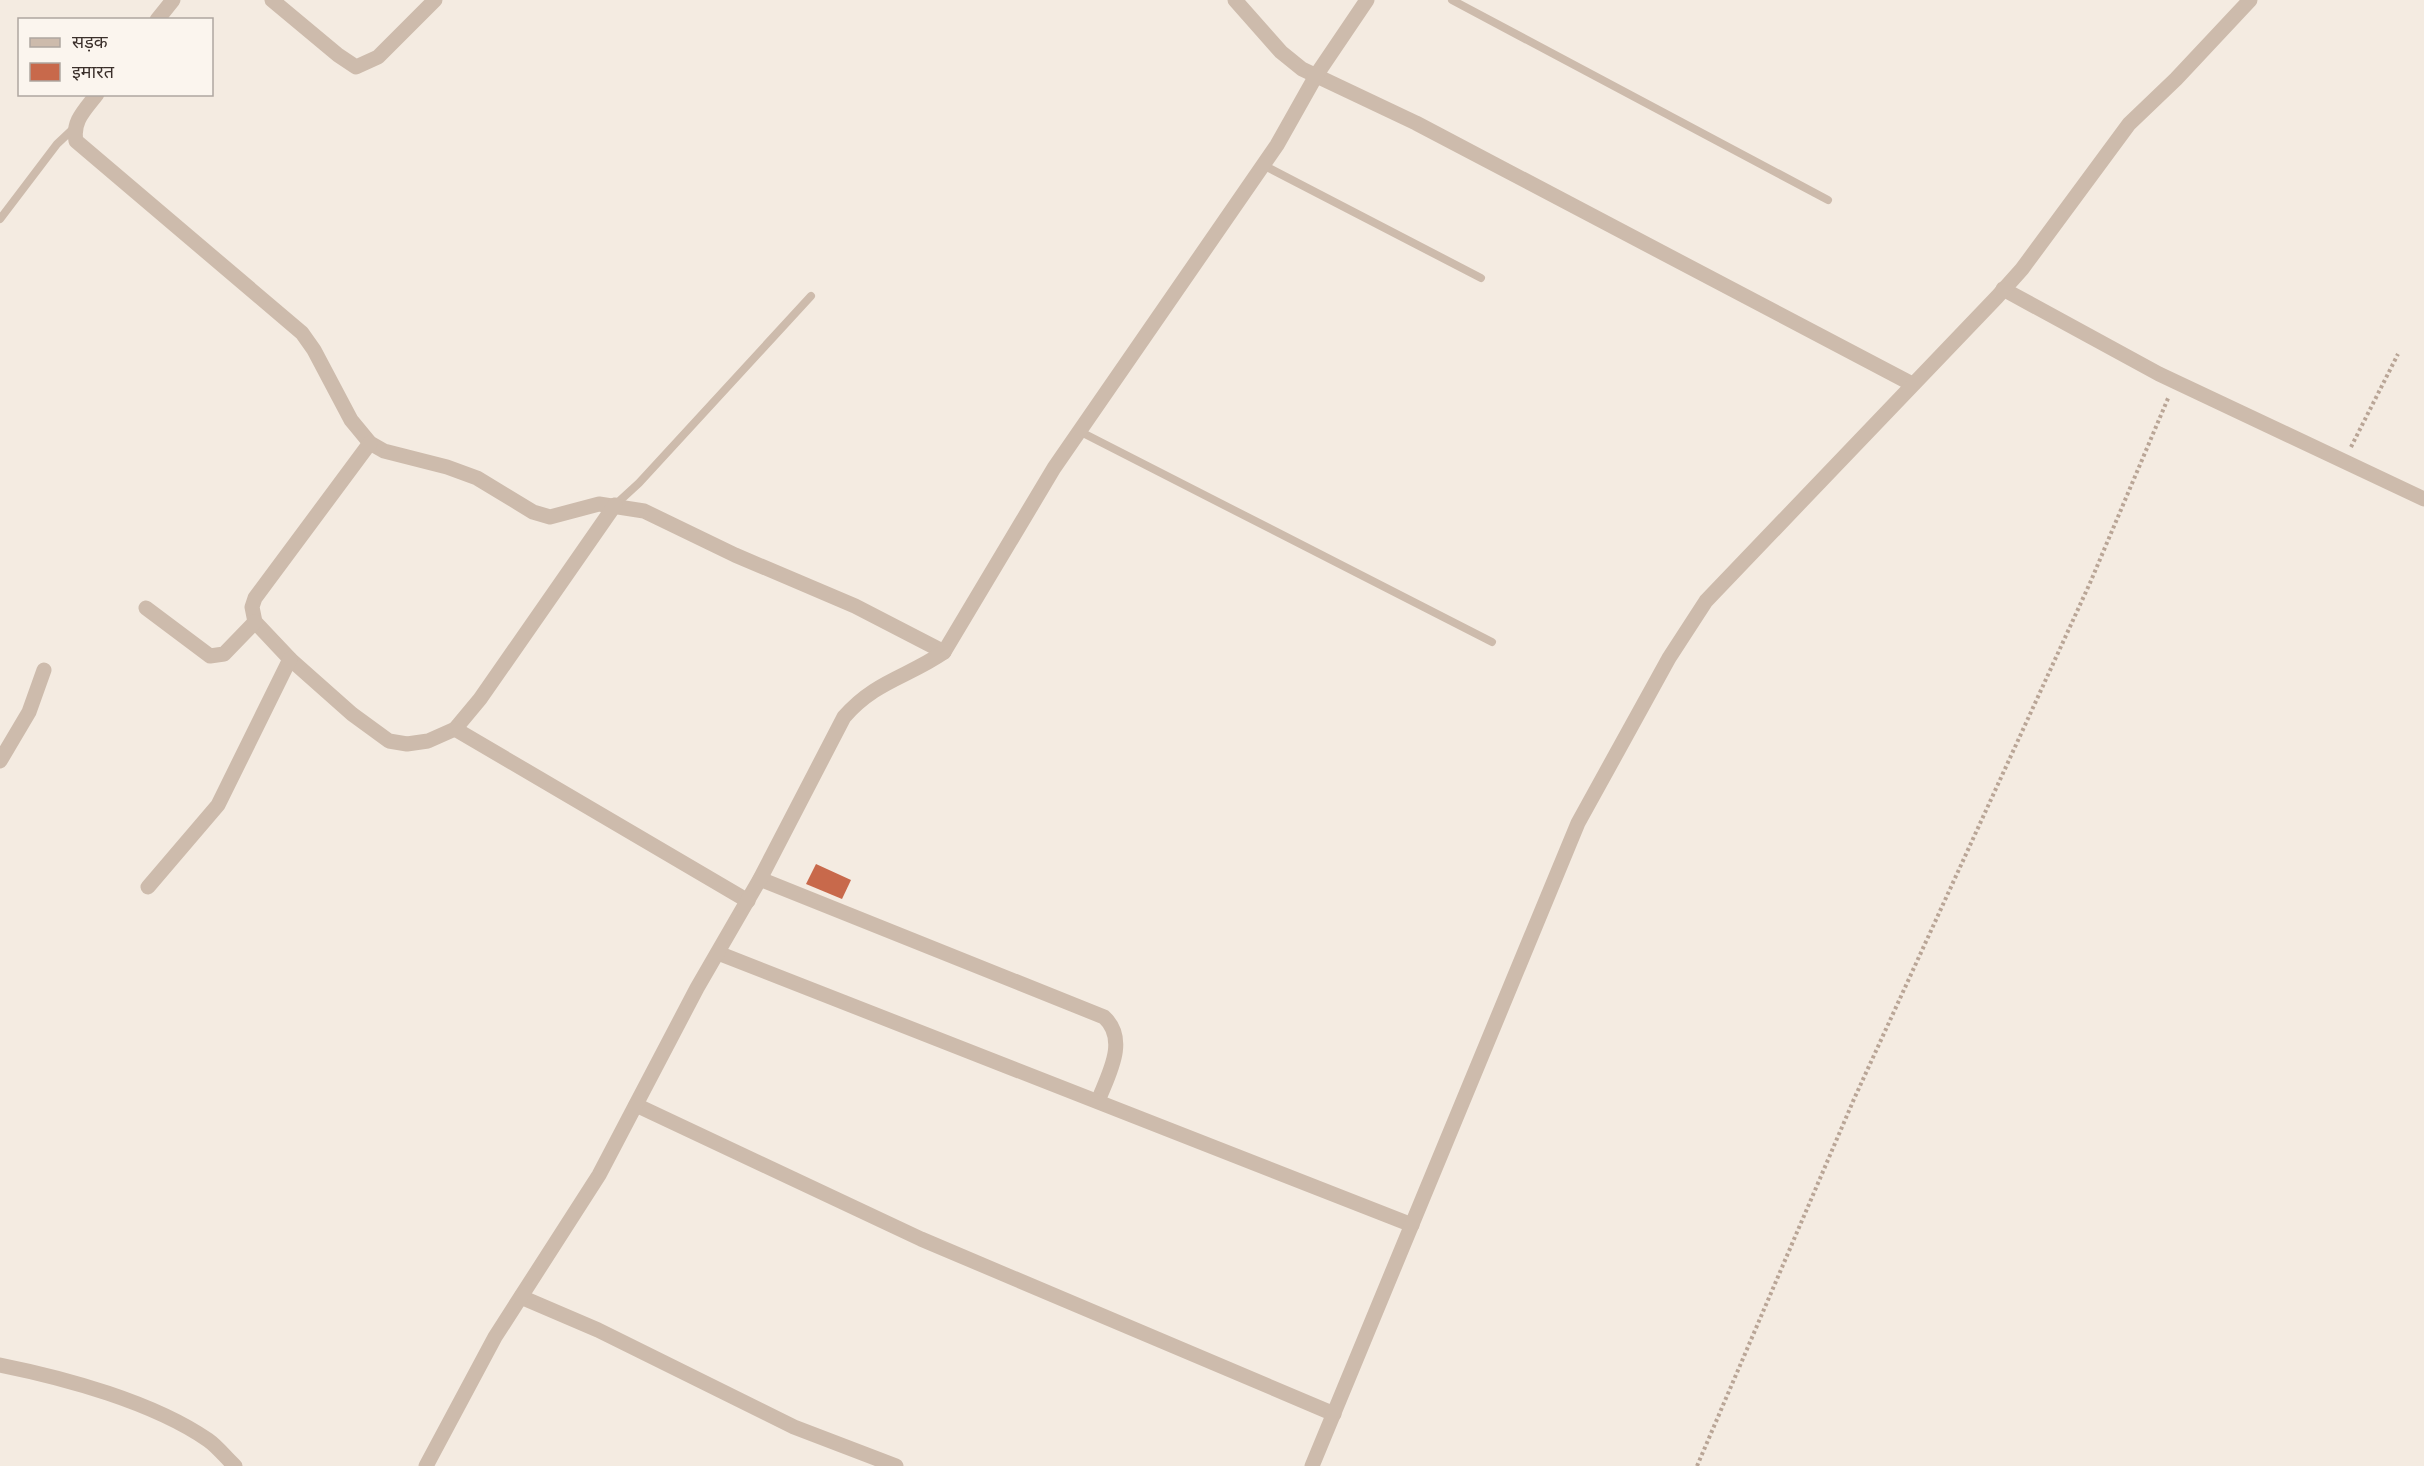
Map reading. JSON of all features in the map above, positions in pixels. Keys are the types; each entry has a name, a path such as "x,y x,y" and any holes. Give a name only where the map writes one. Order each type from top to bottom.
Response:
{"street":[{"path":"160,18 173,0"},
{"path":"272,0 338,55 356,67 378,57 435,0"},
{"path":"1234,0 1289,61 1416,123 1912,384"},
{"path":"426,1466 495,1337 599,1175 760,879 844,717 858,701 876,687 924,666 944,652 1079,431 1263,165 1317,74 1367,0"},
{"path":"1312,1466 1578,823 1669,658 1706,601 2003,290 2022,269 2128,124 2176,79 2250,0"},
{"path":"95,96 78,118 73,129 76,141 302,333 314,350 351,420 370,443 384,452 447,467 477,478 533,512 549,517 599,504 644,511 735,555 855,606 944,652"},
{"path":"2003,290 2175,381 2424,499"},
{"path":"370,443 255,598 252,607 255,622 290,659 352,714 389,741 407,744 428,741 455,729 480,699 615,505"},
{"path":"146,608 210,656 218,657 224,654 255,622"},
{"path":"148,887 218,805 290,659"},
{"path":"0,761 29,712 44,670"},
{"path":"455,729 747,901"},
{"path":"760,879 1104,1017 1113,1026 1117,1038 1114,1059 1098,1101"},
{"path":"718,953 1412,1224"},
{"path":"636,1105 921,1239 1334,1414"},
{"path":"521,1297 598,1330 794,1426 896,1466"},
{"path":"0,1365 72,1382 146,1407 209,1440 235,1466"}],"lane":[{"path":"1452,0 1828,200"},
{"path":"0,219 57,144 73,129"},
{"path":"1263,165 1480,278"},
{"path":"615,505 639,483 811,296"},
{"path":"1079,431 1492,642"}],"path":[{"path":"2344,460 2398,354"},
{"path":"1697,1466 1854,1099 2090,583 2175,381"}],"building":[{"path":"816,864 851,880 842,899 806,884"}]}
